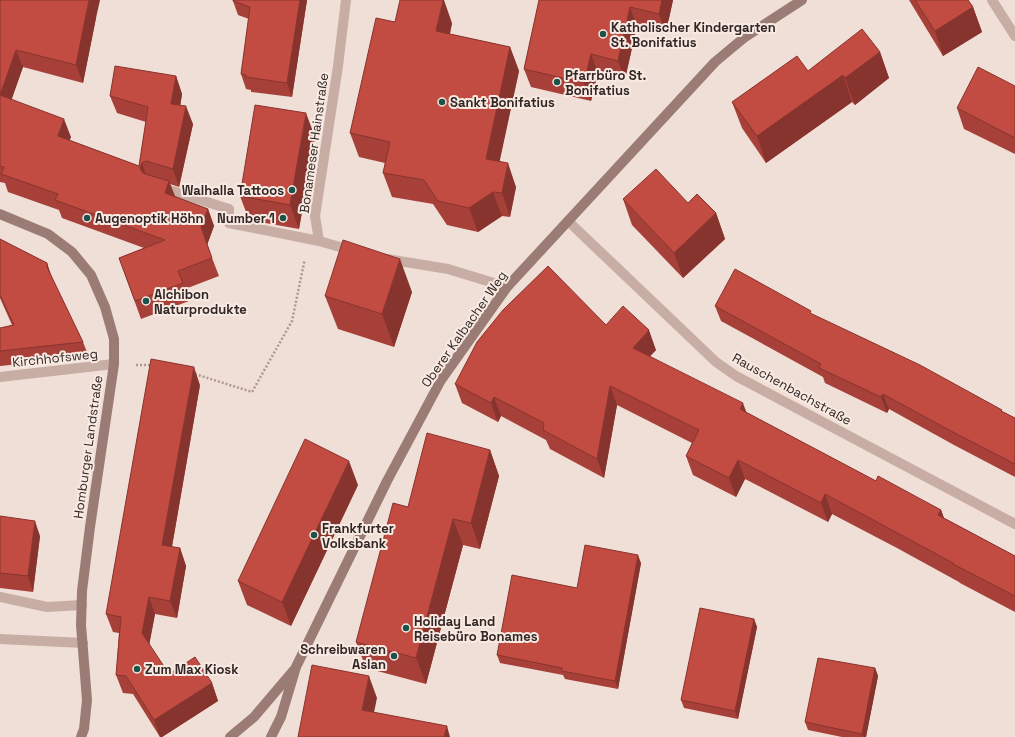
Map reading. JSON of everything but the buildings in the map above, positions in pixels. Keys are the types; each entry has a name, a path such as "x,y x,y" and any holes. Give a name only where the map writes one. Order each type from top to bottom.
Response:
{"street":[{"name":"Bonameser Hainstraße","path":"319,241 315,216 338,66 346,0"},
{"name":"Oberer Kalbacher Weg","path":"271,737 281,717 296,667 387,481 441,380 506,287 716,62 745,36 802,0"},
{"path":"992,0 1015,36"},
{"path":"153,185 229,209 229,223 319,241 363,254"},
{"name":"Homburger Landstraße","path":"0,214 48,234 72,252 90,275 105,308 114,339 114,364 82,591 83,643 87,700 84,729 81,737"},
{"name":"Rauschenbachstraße","path":"568,221 716,362 736,376 1015,524"},
{"path":"378,257 448,269 506,287"},
{"name":"Kirchhofsweg","path":"0,377 114,364"},
{"path":"0,596 47,606 82,604"},
{"path":"0,638 83,643"},
{"name":"Oberer Kalbacher Weg","path":"230,737 254,717 296,667"}],"path":[{"path":"194,374 252,392 292,321 304,263 319,241"},
{"path":"114,364 158,365"}],"place":[{"name":"Katholischer Kindergarten St. Bonifatius","path":"603,34"},
{"name":"Pfarrbüro St. Bonifatius","path":"557,82"},
{"name":"Sankt Bonifatius","path":"442,102"},
{"name":"Walhalla Tattoos","path":"292,190"},
{"name":"Augenoptik Höhn","path":"87,218"},
{"name":"Number 1","path":"283,218"},
{"name":"Alchibon Naturprodukte","path":"146,301"},
{"name":"Frankfurter Volksbank","path":"314,535"},
{"name":"Holiday Land Reisebüro Bonames","path":"406,628"},
{"name":"Schreibwaren Aslan","path":"394,656"},
{"name":"Zum Max Kiosk","path":"137,669"}]}
